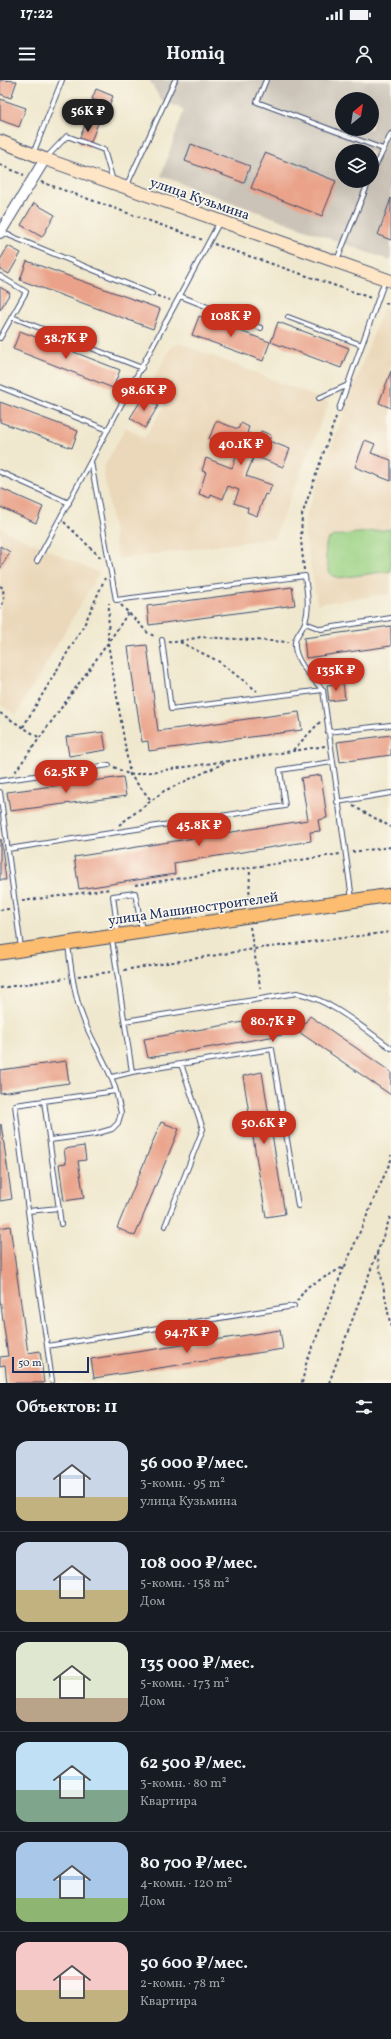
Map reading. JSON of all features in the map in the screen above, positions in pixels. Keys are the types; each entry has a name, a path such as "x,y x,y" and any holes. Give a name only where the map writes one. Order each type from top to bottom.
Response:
{"main road":[{"name":"улица Кузьмина","path":"0,141 45,159 388,280"},
{"name":"улица Машиностроителей","path":"0,953 391,895"}],"street":[{"path":"0,232 45,159"}],"lane":[{"path":"33,154 62,80"},
{"path":"126,187 175,80"},
{"path":"266,80 257,102 383,149"},
{"path":"379,159 391,134"},
{"path":"45,159 67,136 104,150 113,183"},
{"path":"336,262 366,188"},
{"path":"37,561 61,519 220,220"},
{"path":"0,232 152,294"},
{"path":"0,276 26,292 0,338"},
{"path":"339,409 378,300 388,280"},
{"path":"180,296 261,328"},
{"path":"12,317 142,368"},
{"path":"288,317 362,345"},
{"path":"319,398 348,385"},
{"path":"0,387 108,430"},
{"path":"91,462 116,600 305,576 309,603 305,623 295,642 298,658 323,690 344,853 352,901"},
{"path":"0,472 69,504"},
{"path":"305,623 320,629 391,618"},
{"path":"162,640 171,709 323,690"},
{"path":"328,732 391,725"},
{"path":"8,849 285,806 280,770 332,762"},
{"path":"0,781 11,778 109,765"},
{"path":"0,792 21,950"},
{"path":"337,802 391,793"},
{"path":"132,1072 118,971 113,896 136,893 142,932"},
{"path":"50,1140 106,1132 118,1123 121,1113 112,1077 93,1043 82,1016 72,977 67,943"},
{"path":"125,1021 297,993 309,995 326,1003 391,1048"},
{"path":"112,1077 132,1072 272,1049 298,1206"},
{"path":"165,1226 203,1129 181,1064"},
{"path":"52,1381 15,1105 116,1091"},
{"path":"44,1101 61,1224"},
{"path":"28,1211 59,1208"},
{"path":"47,1346 294,1306"}],"path":[{"path":"0,165 33,179 391,305"},
{"path":"152,294 176,303"},
{"path":"305,576 301,540 302,515 339,409"},
{"path":"23,727 85,623 110,566 61,519"},
{"path":"0,586 2,588 4,600 0,608"},
{"path":"109,597 108,643 130,775"},
{"path":"116,600 148,633 162,640 179,641 201,637 295,642"},
{"path":"11,778 128,613"},
{"path":"179,641 218,661 264,697"},
{"path":"0,713 40,738"},
{"path":"292,751 326,716"},
{"path":"130,775 330,746"},
{"path":"112,833 122,821 164,791 229,761"},
{"path":"109,765 130,775 151,800"},
{"path":"346,800 391,827"},
{"path":"134,886 391,847"},
{"path":"250,868 248,916 262,999"},
{"path":"0,910 16,907 24,900 110,889"},
{"path":"0,988 254,950 391,932"},
{"path":"302,1383 306,1364 345,1266 391,1160 391,1155"},
{"path":"329,1383 391,1215"},
{"path":"377,1252 391,1328"},
{"path":"294,1306 307,1287 345,1266"}],"shaded area":[{"path":"149,80 391,80 391,261 161,176 184,110 161,100"},
{"path":"383,308 391,311 391,593 317,604 305,536 305,518"},
{"path":"180,343 329,402 274,538 118,559 103,468 126,427 144,438 166,404 147,391 172,346"},
{"path":"0,528 99,573 16,715 0,705"}],"green space":[{"path":"391,529 391,571 338,578 331,575 326,558 327,540 334,536"}],"building":[{"path":"0,80 17,81 11,98 0,94"},
{"path":"96,89 113,96 109,106 92,99"},
{"path":"0,99 26,108 19,127 0,120"},
{"path":"87,119 98,123 89,147 78,143"},
{"path":"191,144 250,166 244,183 185,161"},
{"path":"265,153 335,181 322,216 251,188"},
{"path":"391,198 391,240 378,235"},
{"path":"34,203 55,215 42,237 21,225"},
{"path":"8,246 21,253 9,274 0,269 0,260"},
{"path":"27,261 160,309 153,329 20,280"},
{"path":"0,287 10,293 0,310"},
{"path":"199,316 270,342 263,361 192,335"},
{"path":"278,322 349,348 341,368 271,342"},
{"path":"20,331 120,370 113,388 13,349"},
{"path":"391,371 391,408 379,403"},
{"path":"143,397 158,406 145,428 130,418"},
{"path":"0,402 78,431 72,448 0,422"},
{"path":"216,421 238,429 241,423 249,427 247,433 259,437 261,431 271,435 269,441 290,449 283,467 254,456 246,476 272,485 268,495 265,494 257,516 247,512 248,508 234,503 239,490 228,486 223,499 211,494 210,498 199,494 206,472 202,471 206,458 232,468 239,450 209,439"},
{"path":"365,440 375,444 371,453 391,460 391,481 355,467"},
{"path":"0,488 43,507 36,523 0,507"},
{"path":"0,546 10,552 0,569"},
{"path":"292,587 295,605 149,625 147,606"},
{"path":"391,626 391,646 306,658 304,638"},
{"path":"147,645 158,731 299,712 302,730 149,751 148,741 142,742 128,647"},
{"path":"343,683 345,699 329,701 327,685"},
{"path":"103,732 106,750 69,756 66,737"},
{"path":"391,735 391,755 340,762 337,742"},
{"path":"321,775 327,818 318,820 320,831 310,832 311,841 174,863 175,874 79,889 74,857 308,820 301,778"},
{"path":"123,777 126,796 10,811 7,792"},
{"path":"1,839 6,880 0,880"},
{"path":"296,1013 299,1031 310,1016 391,1072 391,1095 299,1032 148,1058 144,1039"},
{"path":"66,1061 69,1083 0,1093 0,1070"},
{"path":"262,1072 285,1214 266,1217 243,1076"},
{"path":"161,1122 179,1129 135,1236 117,1228"},
{"path":"1,1124 12,1199 0,1201 0,1125"},
{"path":"84,1146 86,1160 78,1161 84,1198 64,1201 59,1164 66,1163 64,1149"},
{"path":"10,1226 28,1353 40,1351 44,1383 7,1383 5,1365 0,1366 0,1357 8,1356 0,1299 0,1228"},
{"path":"280,1330 283,1349 94,1378 91,1359"}]}
